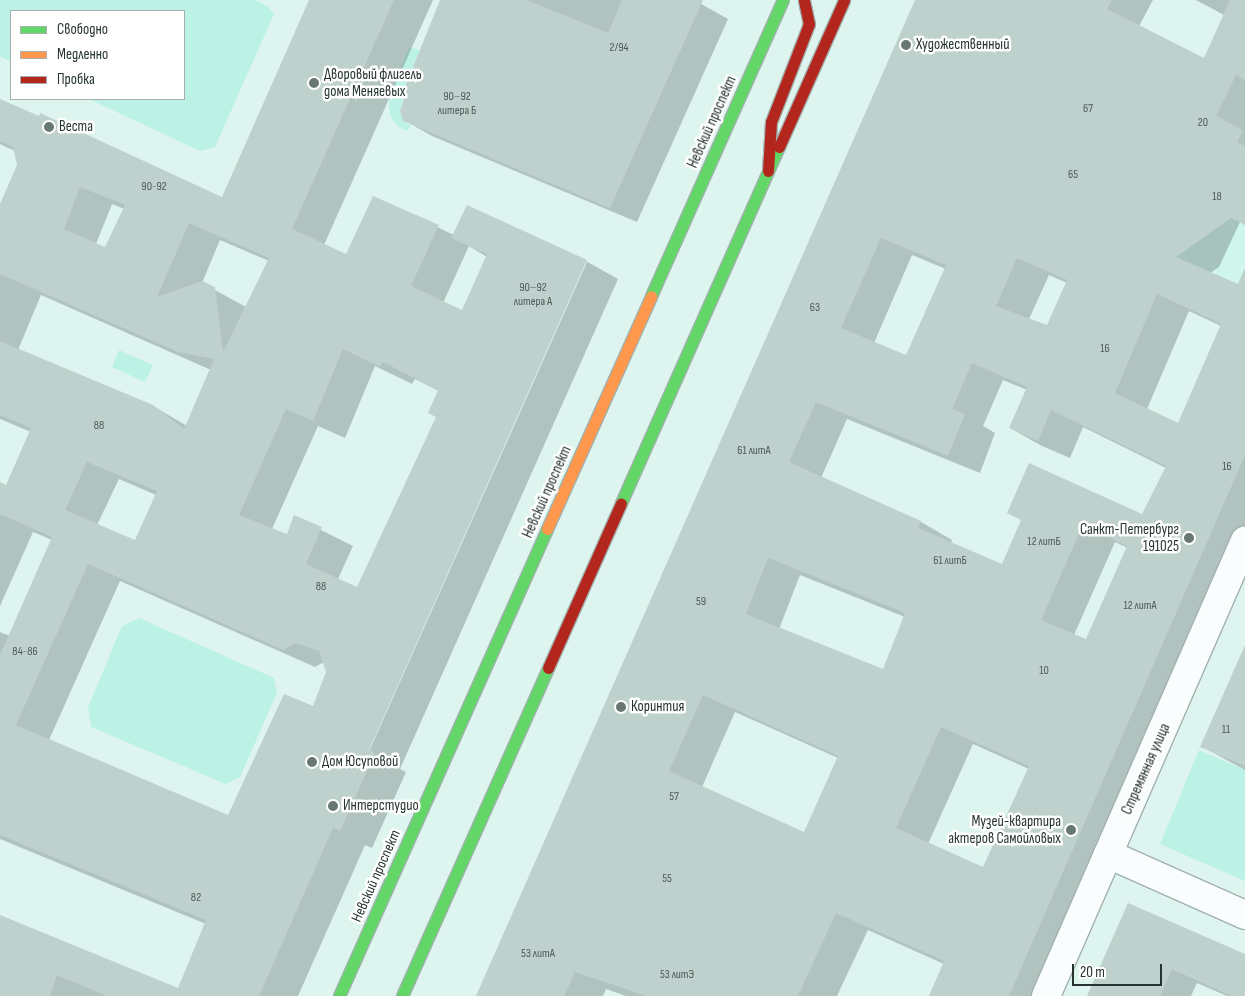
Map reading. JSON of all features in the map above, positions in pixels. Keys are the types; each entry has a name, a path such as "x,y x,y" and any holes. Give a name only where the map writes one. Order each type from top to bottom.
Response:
{"main road":[{"name":"Невский проспект","path":"339,996 783,0"},
{"path":"768,172 771,122 809,24 804,0"},
{"path":"402,996 844,0"}],"street":[{"name":"Стремянная улица","path":"1046,996 1245,542"},
{"path":"1108,854 1245,915"}],"shaded area":[{"path":"0,0 255,0 269,7 274,14 215,147 200,151 91,100 185,100 185,10 10,10 10,61 0,56"},
{"path":"409,47 420,50 403,92 411,96 403,102 400,111 403,121 411,126 407,131 397,126 390,115 389,100"},
{"path":"1245,185 1245,287 1126,236"},
{"path":"119,350 153,365 145,382 112,367"},
{"path":"139,618 274,678 277,693 240,777 226,784 91,727 88,707 122,626"},
{"path":"1199,750 1245,770 1245,881 1160,844"}],"building":[{"path":"309,0 394,0 292,229 346,254 373,196 439,225 411,286 462,310 487,254 451,238 467,205 587,260 369,750 375,753 340,831 333,828 259,996 107,996 57,975 50,996 0,996 0,915 178,988 206,920 0,835 0,655 52,537 0,514 0,482 6,485 31,428 0,415 0,341 153,405 184,429 214,359 178,352 0,274 0,204 17,165 13,147 0,141 0,99 39,116 40,113 222,197","holes":["80,187 125,205 105,247 64,229","189,223 269,258 223,352 215,287 202,281 157,297","343,349 380,367 383,362 438,390 428,413 436,417 357,587 306,564 322,527 294,515 287,534 239,515 286,409 313,421","87,462 157,491 135,540 65,510","88,564 283,650 295,643 319,651 326,672 313,706 284,694 228,815 16,725"]},
{"path":"440,0 527,0 608,33 622,0 703,0 610,208 403,121 400,111 406,93 403,92"},
{"path":"915,0 1112,0 1107,9 1204,58 1230,0 1245,0 1245,80 1236,75 1216,116 1243,130 1237,142 1245,147 1245,225 1231,218 1176,257 1238,284 1245,268 1245,455 1009,996 929,996 944,961 836,913 798,996 647,996 575,972 564,996 476,996","holes":["881,238 946,265 906,355 841,328","1017,258 1067,280 1047,325 996,306","1157,294 1221,324 1178,423 1115,393","972,363 1027,387 1009,428 1038,441 1051,410 1166,466 1142,514 1029,463 1007,513 1021,520 1002,564 918,528 921,521 789,462 816,402 948,456 965,414 952,409","1083,525 1127,546 1086,639 1041,620","768,558 905,613 883,669 746,614","703,695 838,756 804,832 669,771","941,727 1029,766 983,867 896,828"]},
{"path":"1245,645 1245,766 1200,747"},
{"path":"1128,903 1245,954 1245,996 1231,996 1172,969 1160,996 1087,996"}],"traffic: fast":[{"path":"651,296 783,0"},
{"path":"621,503 779,147"},
{"path":"339,996 547,529"},
{"path":"402,996 548,668"}],"traffic: slow":[{"path":"547,529 651,296"}],"traffic: jam":[{"path":"768,171 771,122 809,24 804,0"},
{"path":"779,147 844,0"},
{"path":"548,668 621,503"}],"place":[{"name":"Художественный","path":"906,45"},
{"name":"Дворовый флигель дома Меняевых","path":"314,83"},
{"name":"Веста","path":"49,127"},
{"name":"Санкт-Петербург 191025","path":"1189,538"},
{"name":"Коринтия","path":"621,707"},
{"name":"Дом Юсуповой","path":"312,762"},
{"name":"Интерстудио","path":"333,806"},
{"name":"Музей-квартира актеров Самойловых","path":"1071,830"}]}
